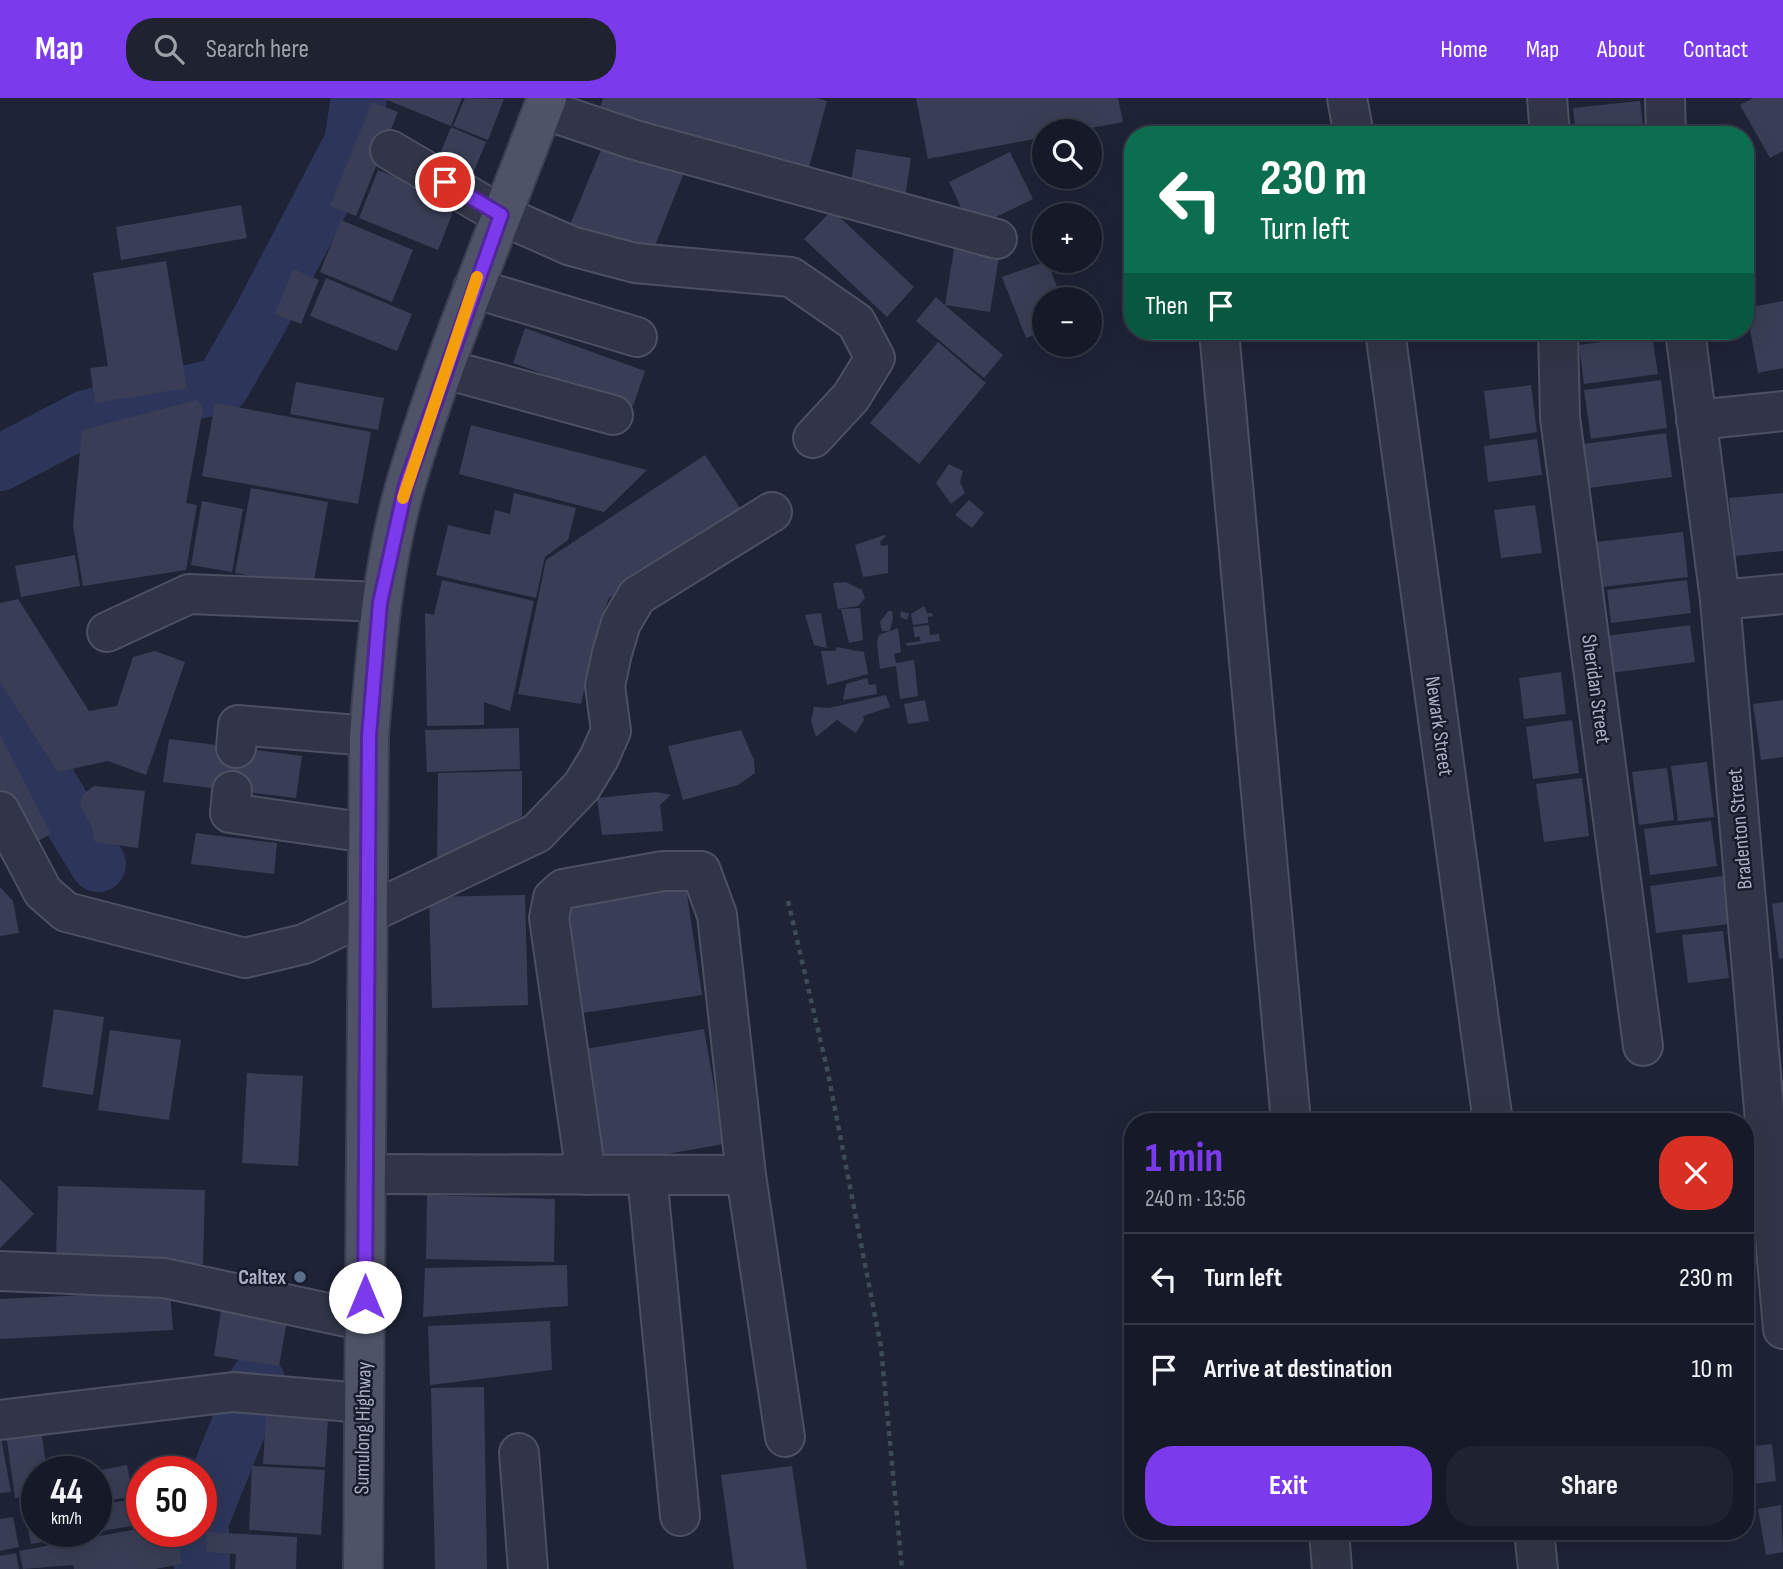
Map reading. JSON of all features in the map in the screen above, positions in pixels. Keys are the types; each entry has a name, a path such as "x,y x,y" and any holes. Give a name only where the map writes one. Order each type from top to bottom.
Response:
{"main road":[{"name":"Sumulong Highway","path":"363,1569 369,736 380,603 406,485 473,288 545,104"}],"street":[{"path":"1347,98 1352,126"},
{"path":"1547,98 1549,126"},
{"path":"1665,98 1666,126"},
{"path":"545,104 635,140 997,239"},
{"path":"390,150 501,215 571,246 635,263 791,277 856,322 875,358 851,397 813,438"},
{"path":"473,288 637,337"},
{"path":"1220,340 1291,1113"},
{"name":"Newark Street","path":"1386,340 1492,1113"},
{"name":"Sheridan Street","path":"1558,340 1560,418 1643,1046"},
{"name":"Bradenton Street","path":"1686,340 1720,600 1775,1131 1783,1329"},
{"path":"445,369 613,415"},
{"path":"1696,420 1783,411"},
{"path":"0,811 43,892 66,912 246,958 304,944 368,915 446,874 537,833 582,786 611,731 605,686 621,623 637,596 772,512"},
{"path":"107,632 189,593 380,603"},
{"path":"1720,600 1783,594"},
{"path":"236,748 238,725 369,736"},
{"path":"232,791 230,813 368,833"},
{"path":"586,1175 549,918 553,898 563,890 650,873 701,870 717,915 746,1175 785,1437"},
{"path":"366,1174 746,1175"},
{"path":"648,1175 680,1516"},
{"path":"0,1271 163,1278 365,1321"},
{"path":"0,1420 251,1394 363,1403"},
{"path":"519,1452 528,1569"},
{"path":"1330,1540 1332,1569"},
{"path":"1535,1540 1538,1569"}],"path":[{"path":"788,901 828,1073 881,1347 902,1569"}],"building":[{"path":"382,98 462,98 451,126"},
{"path":"465,98 504,99 488,140 453,126"},
{"path":"603,98 817,98 827,101 807,175 598,115"},
{"path":"916,98 1118,98 1123,122 1102,126 1102,119 1032,119 1032,139 928,159"},
{"path":"1753,98 1783,98 1783,151 1770,158 1740,105"},
{"path":"1640,101 1643,126 1575,126 1573,108"},
{"path":"372,102 398,112 356,216 330,206"},
{"path":"451,127 486,142 470,181 435,166"},
{"path":"608,133 689,160 650,258 567,232"},
{"path":"856,149 911,158 905,198 850,189"},
{"path":"1010,152 1033,199 971,229 949,182"},
{"path":"378,170 457,202 438,250 359,218"},
{"path":"241,205 247,238 121,260 116,227"},
{"path":"832,210 914,287 887,317 804,239"},
{"path":"341,220 413,250 392,302 320,272"},
{"path":"954,249 999,257 990,312 945,305"},
{"path":"166,261 187,388 95,403 90,368 108,366 93,273"},
{"path":"1032,266 1032,273 1052,273 1057,287 1032,287 1032,336 1026,338 1002,277"},
{"path":"293,269 319,280 301,324 275,314"},
{"path":"326,278 412,314 397,351 310,316"},
{"path":"936,297 1003,355 984,378 916,321"},
{"path":"1783,301 1783,368 1758,373 1752,340 1754,306"},
{"path":"525,328 645,371 633,406 513,363"},
{"path":"1616,340 1653,340 1658,374 1584,384 1579,345"},
{"path":"938,342 986,383 919,464 870,423"},
{"path":"1661,380 1667,428 1591,439 1584,390"},
{"path":"296,382 384,398 378,430 290,414"},
{"path":"1531,385 1537,432 1490,439 1484,391"},
{"path":"197,400 203,408 186,503 197,505 186,570 83,586 73,526 82,430"},
{"path":"215,403 371,432 358,504 202,476"},
{"path":"471,425 647,470 604,512 459,474"},
{"path":"1666,433 1672,477 1589,488 1583,444"},
{"path":"1537,439 1542,475 1488,482 1484,446"},
{"path":"705,455 740,508 609,598 599,623 581,704 518,694 546,560"},
{"path":"949,464 963,471 960,482 965,493 951,504 936,483"},
{"path":"251,488 328,502 313,587 235,573"},
{"path":"514,493 576,508 568,540 545,557 536,598 436,575 448,525 490,535 495,510 510,514"},
{"path":"1783,493 1783,551 1735,556 1729,498"},
{"path":"969,500 984,513 972,528 955,515"},
{"path":"202,501 243,509 232,572 191,565"},
{"path":"1535,505 1542,553 1501,558 1494,510"},
{"path":"1683,532 1688,577 1601,587 1596,542"},
{"path":"886,536 880,542 881,546 888,545 888,573 863,577 855,545"},
{"path":"75,555 80,586 21,597 15,566"},
{"path":"442,580 534,601 510,711 484,702 484,725 427,726 425,613 434,615"},
{"path":"1687,580 1691,613 1611,623 1607,590"},
{"path":"846,582 862,590 865,598 858,606 838,609 833,583"},
{"path":"18,599 89,711 117,706 133,657 155,651 185,662 146,775 108,761 58,772 0,682 0,603"},
{"path":"924,606 927,613 932,613 933,616 928,617 928,623 913,625 911,614"},
{"path":"860,608 863,640 849,643 841,609"},
{"path":"888,611 892,611 893,618 890,631 882,631 880,622"},
{"path":"901,611 909,614 907,620 900,617"},
{"path":"821,613 827,648 814,645 805,615"},
{"path":"929,625 930,635 939,634 940,641 907,646 906,643 921,641 919,636 915,638 913,627"},
{"path":"1690,625 1695,662 1611,673 1606,636"},
{"path":"898,628 901,652 894,654 896,663 914,660 918,696 900,699 896,666 880,669 877,642 879,635"},
{"path":"837,647 864,652 868,674 827,685 821,651 835,651"},
{"path":"1561,672 1566,714 1524,719 1519,678"},
{"path":"867,678 869,685 876,684 877,694 843,700 846,684"},
{"path":"886,695 890,707 863,716 864,720 856,733 837,720 816,737 811,721 814,707 829,708"},
{"path":"925,700 929,721 908,724 904,704"},
{"path":"1783,700 1783,757 1761,760 1753,704"},
{"path":"1572,720 1579,773 1533,779 1526,727"},
{"path":"519,728 520,769 427,772 425,730"},
{"path":"741,730 754,760 755,773 738,785 683,800 668,746"},
{"path":"0,735 51,834 29,846 0,789"},
{"path":"169,739 302,756 296,798 163,782"},
{"path":"1707,762 1714,817 1678,821 1671,766"},
{"path":"1667,768 1674,820 1639,825 1632,772"},
{"path":"522,771 522,816 437,867 438,773"},
{"path":"1582,778 1589,836 1544,842 1536,784"},
{"path":"94,786 145,791 138,848 95,842 92,827 80,806 82,795"},
{"path":"656,792 671,795 660,805 663,831 602,835 597,798"},
{"path":"1711,821 1717,866 1650,875 1644,829"},
{"path":"196,833 277,843 274,874 191,864"},
{"path":"1723,876 1729,924 1656,933 1650,886"},
{"path":"0,887 13,901 19,933 0,936"},
{"path":"686,888 702,995 576,1014 560,907"},
{"path":"525,895 528,1005 432,1008 429,897"},
{"path":"1783,902 1783,958 1779,959 1772,904"},
{"path":"1723,931 1729,978 1688,983 1682,935"},
{"path":"54,1009 104,1017 93,1095 42,1087"},
{"path":"704,1029 724,1144 598,1166 579,1050"},
{"path":"110,1030 181,1040 169,1120 98,1110"},
{"path":"247,1073 303,1076 298,1166 242,1163"},
{"path":"0,1179 34,1214 0,1248"},
{"path":"58,1186 205,1190 203,1264 56,1261"},
{"path":"427,1195 555,1199 554,1262 426,1259"},
{"path":"567,1265 568,1306 423,1317 425,1268"},
{"path":"170,1291 173,1330 0,1339 0,1299"},
{"path":"221,1310 287,1321 279,1366 214,1356"},
{"path":"550,1321 552,1370 430,1385 428,1326"},
{"path":"484,1387 487,1569 435,1569 431,1388"},
{"path":"266,1416 328,1419 325,1467 263,1464"},
{"path":"41,1429 45,1456 21,1456 21,1497 15,1498 6,1434"},
{"path":"0,1432 11,1492 0,1493"},
{"path":"1772,1444 1776,1481 1754,1484 1754,1446"},
{"path":"126,1465 126,1497 112,1500 112,1468"},
{"path":"252,1466 325,1470 321,1535 249,1530"},
{"path":"792,1466 807,1569 734,1569 721,1475"},
{"path":"126,1500 126,1527 112,1529 112,1503"},
{"path":"1781,1505 1783,1552 1766,1555 1758,1509"},
{"path":"13,1517 19,1547 0,1551 0,1519"},
{"path":"126,1531 126,1547 179,1547 182,1564 155,1569 74,1569 73,1565 23,1569 19,1551 40,1547 112,1547 112,1534"},
{"path":"217,1533 297,1537 296,1569 235,1569 236,1554 206,1552 206,1547 217,1547"},
{"path":"16,1553 19,1569 0,1569 0,1556"}],"waterway":[{"path":"0,463 86,418 222,385 260,319 352,143 359,98"},
{"path":"0,704 98,864"},
{"path":"217,1480 257,1381"},
{"path":"201,1547 202,1569"}],"slow traffic":[{"path":"403,498 477,277"}],"place":[{"name":"Caltex","path":"300,1277"}],"route":[{"path":"365,1297 369,736 380,603 406,485 473,288 501,215 445,182"}]}
